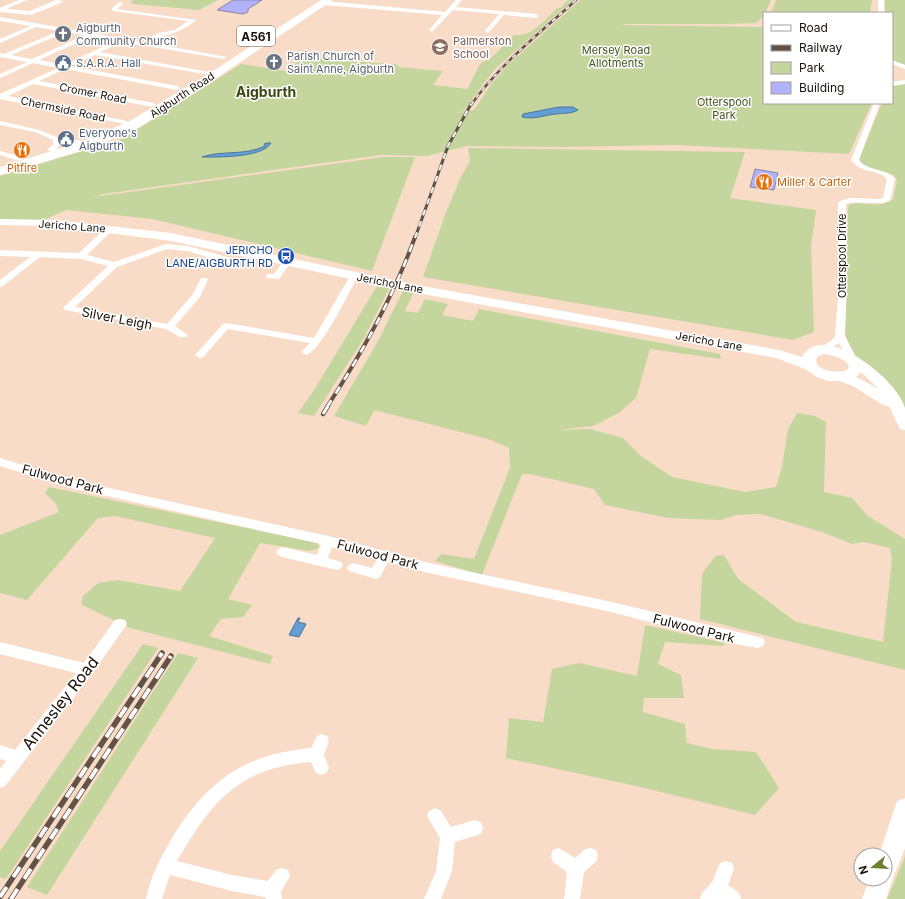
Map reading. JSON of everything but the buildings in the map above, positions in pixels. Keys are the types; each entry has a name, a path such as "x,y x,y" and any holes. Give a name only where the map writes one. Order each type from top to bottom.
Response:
{"highway":[{"name":"Aigburth Road","path":"0,164 19,159 54,145 79,142 125,122 224,57 322,1"},
{"name":"Aigburth Road","path":"0,171 66,152 117,133 146,118 214,75 322,1"}],"street":[{"path":"0,10 24,0"},
{"path":"0,10 29,14 59,2 59,0"},
{"path":"432,30 459,0"},
{"path":"881,0 881,12"},
{"path":"322,1 446,14"},
{"path":"120,4 114,9 116,12 193,20 177,31 160,34 144,43"},
{"path":"0,5 8,6"},
{"path":"451,8 536,16"},
{"path":"488,32 503,13"},
{"path":"150,21 160,16"},
{"path":"0,19 224,57"},
{"path":"0,41 37,25"},
{"path":"1,56 65,30"},
{"path":"0,76 92,34"},
{"path":"1,97 122,40"},
{"path":"94,53 214,75"},
{"path":"1,56 177,88"},
{"path":"893,62 905,67"},
{"name":"Cromer Road","path":"33,82 153,105"},
{"path":"893,84 905,82"},
{"name":"Chermside Road","path":"1,97 125,122"},
{"name":"Otterspool Drive","path":"840,336 843,283 842,203 847,201 881,202 887,199 892,179 889,175 884,173 864,168 857,164 855,160 877,104"},
{"path":"0,123 37,131 54,145"},
{"path":"0,153 19,159"},
{"name":"Jericho Lane","path":"0,222 55,223 110,229 211,244 287,262 417,289 779,354 812,366 827,375 842,377 858,383 873,391 897,410"},
{"path":"81,256 110,229"},
{"name":"Silver Leigh","path":"204,280 197,295 169,327 68,308 114,264 166,246 188,249 231,261"},
{"path":"0,253 81,256 114,264"},
{"path":"0,284 37,254"},
{"path":"276,277 287,262"},
{"path":"306,352 317,340 354,276"},
{"path":"200,355 226,326 317,340"},
{"path":"169,327 183,335"},
{"path":"812,366 809,362 809,358 818,351 834,343 840,336 853,360 856,370 848,376 842,377"},
{"name":"Jericho Lane","path":"779,354 818,351 841,353 853,360"},
{"path":"853,360 886,390 892,398 905,425"},
{"name":"Fulwood Park","path":"0,462 71,484 328,541 429,568 513,585 732,638 758,642"},
{"path":"321,561 328,541"},
{"path":"282,552 337,565"},
{"path":"353,568 376,574 384,556"},
{"name":"Annesley Road","path":"0,781 87,670 120,624"},
{"path":"0,648 87,670"},
{"path":"0,752 18,758"},
{"path":"154,899 165,866 185,829 207,800 220,788 248,769 267,762 290,756 320,755"},
{"path":"893,848 899,833 905,809"},
{"path":"432,899 444,871 448,836 435,816"},
{"path":"448,836 474,828"},
{"path":"559,856 576,868"},
{"path":"572,899 576,868 590,856"},
{"path":"165,866 273,894 282,876"},
{"path":"726,869 713,893 733,899"},
{"path":"874,899 878,887"}],"green space":[{"path":"134,0 218,0 199,10 134,4 130,2"},
{"path":"568,0 573,0 496,68 464,111 451,114 474,110 492,83 510,63 580,0 771,0 766,12 763,12 763,17 756,23 622,25 763,26 763,104 872,104 849,154 677,145 560,147 467,146 427,156 381,155 103,194 92,198 383,157 415,157 372,271 152,219 66,210 42,221 0,219 0,176 122,139 241,64 286,71 301,59 283,57 394,64 399,65 398,67 443,71 433,85 467,89 481,63 490,59 514,35 527,33 538,27 557,8 560,8"},
{"path":"776,0 872,0 870,12 771,12"},
{"path":"885,0 905,0 905,65 893,61 893,12 885,12"},
{"path":"905,84 905,416 851,351 844,332 848,207 850,204 856,203 877,205 893,199 897,181 894,175 867,168 861,164 859,159 882,104 893,104 893,85"},
{"path":"468,148 745,152 730,198 816,210 811,246 814,332 793,340 423,277 445,215 460,179 470,161"},
{"path":"377,286 390,287 363,340 314,416 298,413 314,390"},
{"path":"404,289 414,291 405,311 418,313 425,299 448,304 442,315 473,321 479,309 720,354 721,359 650,349 636,398 620,412 593,426 557,430 590,429 623,438 641,456 672,477 745,492 776,487 782,467 788,429 797,413 815,416 826,422 824,492 852,498 868,516 905,539 905,670 700,619 702,574 715,556 724,555 738,579 796,622 883,642 892,559 890,548 864,542 852,544 822,532 760,514 736,515 721,520 668,518 605,505 594,489 530,474 522,474 482,575 435,561 441,554 474,559 510,468 509,448 488,439 374,410 366,426 334,416 378,341"},
{"path":"49,487 318,543 319,548 310,551 260,543 228,599 252,605 243,617 221,619 209,636 273,656 270,664 130,628 82,605 82,597 98,583 118,580 180,591 215,538 115,516 98,518 27,600 0,593 0,535 59,512 56,504 45,493"},
{"path":"645,625 725,643 723,646 665,642 658,664 681,675 684,698 644,698 643,712 685,724 687,743 712,749 756,752 779,788 755,815 636,786 506,758 509,718 543,722 552,669 579,663 637,676"},
{"path":"143,644 158,648 6,879 0,877 0,851"},
{"path":"178,653 198,658 47,895 27,887"},
{"path":"905,855 905,899 887,899 893,887"}],"water":[{"path":"559,107 573,107 578,110 570,113 535,118 522,117 523,114"},
{"path":"271,143 259,152 228,157 202,157 250,151 265,146 264,144"},
{"path":"298,618 300,618 298,622 306,624 299,637 289,635"}],"railway":[{"path":"471,105 494,76 534,37 576,0"},
{"path":"415,238 448,146 471,104"},
{"path":"327,407 376,325 397,282 415,237"},
{"path":"323,414 328,406"},
{"path":"0,897 162,653"},
{"path":"11,899 171,656"}],"place":[{"name":"Aigburth Community Church","path":"63,34"},
{"name":"Palmerston School","path":"440,47"},
{"name":"Parish Church of Saint Anne, Aigburth","path":"274,62"},
{"name":"S.A.R.A. Hall","path":"63,63"},
{"name":"Everyone's Aigburth","path":"66,139"},
{"name":"Pitfire","path":"22,150"},
{"name":"Miller & Carter","path":"764,182"},
{"name":"JERICHO LANE/AIGBURTH RD","path":"286,256"}],"district":[{"name":"Aigburth","path":"266,91"}],"park label":[{"name":"Mersey Road Allotments","path":"616,56"},
{"name":"Otterspool Park","path":"724,108"}]}
